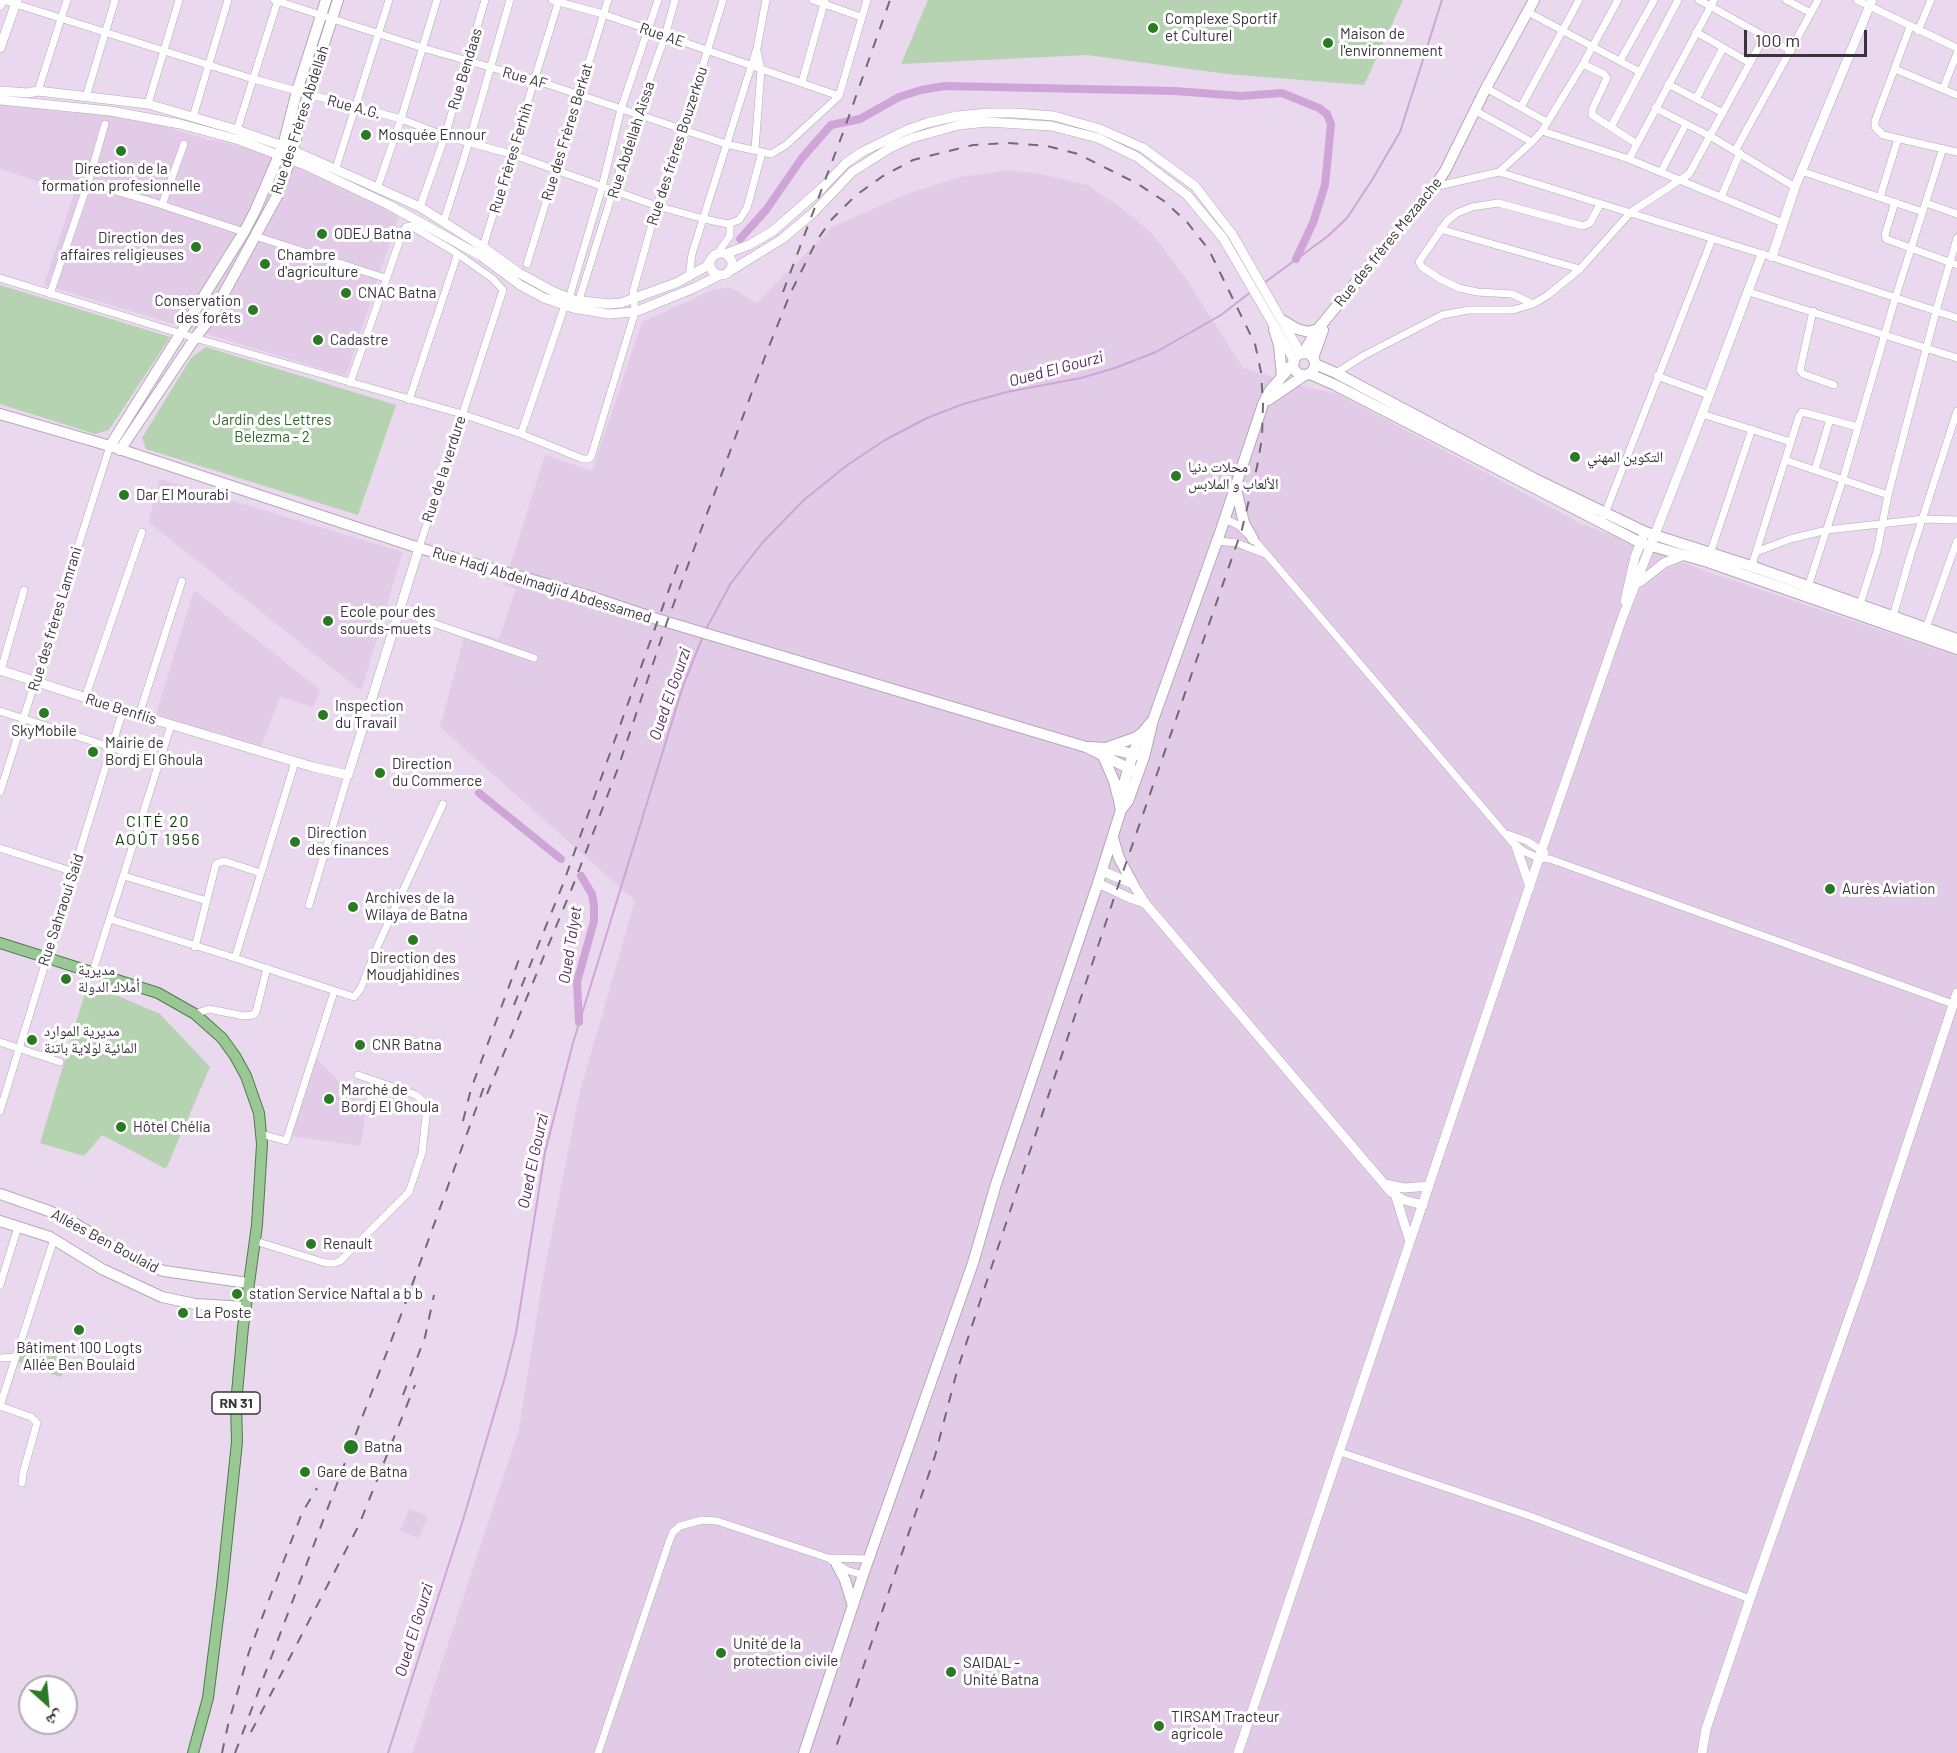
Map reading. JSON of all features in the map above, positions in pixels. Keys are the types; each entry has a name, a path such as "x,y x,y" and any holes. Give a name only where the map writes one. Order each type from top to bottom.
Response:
{"main road":[{"name":"Rue des Frères Abdellah","path":"327,0 327,18"},
{"name":"Rue des Frères Abdellah","path":"115,448 182,333 277,196 302,93 327,18 338,0"},
{"name":"Rue des frères Mezaache","path":"1304,362 1318,329 1445,171 1474,110 1534,0"},
{"name":"Rue des Frères Abdellah","path":"115,448 210,319 236,275 250,234"},
{"path":"1282,320 1297,329 1309,332 1318,329"},
{"path":"804,1753 863,1575 969,1274 996,1184 1113,838 1120,806 1154,720 1263,404 1304,362 1326,321"},
{"path":"1274,329 1279,345 1282,376"},
{"path":"1304,362 1336,373 1535,479 1602,518"},
{"path":"1266,402 1269,392 1282,376 1304,362"},
{"path":"1304,362 1356,396 1602,518 1684,555 1709,558"},
{"name":"Rue Hadj Abdelmadjid Abdessamed","path":"0,414 115,448 419,548 575,592 1105,753"},
{"path":"1235,487 1244,523 1253,539"},
{"path":"1648,539 1892,620 1926,628 1957,639"},
{"path":"1807,591 1860,604 1957,649"},
{"path":"1105,753 1137,737 1154,720"},
{"path":"1139,755 1142,733"},
{"path":"1105,753 1139,755"},
{"path":"1105,753 1133,772"},
{"path":"1105,753 1120,806"},
{"path":"1113,838 1119,858 1133,884"},
{"name":"RN 31","path":"0,943 158,993 195,1014 222,1038 235,1056 259,1113 262,1144 255,1241 248,1283 236,1404 237,1442 214,1660 208,1698 193,1753"},
{"name":"Allées Ben Boulaid","path":"0,1194 69,1220 135,1259 164,1271 248,1283"},
{"name":"Allées Ben Boulaid","path":"0,1221 54,1239 102,1269 162,1298 195,1304 246,1307"},
{"path":"837,1565 845,1580 853,1606"}],"street":[{"name":"Rue A.G.","path":"2,0 16,2 61,20 208,66 401,119 445,136 511,154 657,206 730,224"},
{"path":"0,5 2,0"},
{"path":"38,91 67,0"},
{"path":"86,97 115,0"},
{"path":"148,104 179,0"},
{"path":"193,117 228,0"},
{"path":"237,129 276,0"},
{"name":"Rue AF","path":"276,0 423,48 535,80 726,144 771,154 786,145 839,96"},
{"path":"336,168 389,0"},
{"path":"378,186 437,0"},
{"name":"Rue Bendaas","path":"420,207 445,136 485,0"},
{"path":"444,221 510,0"},
{"name":"Rue des Frères Berkat","path":"527,264 608,0"},
{"path":"521,435 571,303 621,109 658,0"},
{"name":"Rue Abdellah Aissa","path":"571,303 584,279 615,191 675,0"},
{"name":"Rue des frères Bouzerkou","path":"632,296 657,206 723,0"},
{"path":"689,277 692,254 757,48 766,0"},
{"path":"813,0 861,17"},
{"path":"839,96 867,0"},
{"path":"1521,106 1579,0"},
{"path":"1434,187 1499,172 1532,142 1542,131 1583,64 1618,0"},
{"path":"1620,61 1654,0"},
{"path":"1611,127 1678,0"},
{"path":"1699,0 1712,3 1764,37 1791,51"},
{"path":"1786,0 1811,13"},
{"path":"1721,197 1737,152 1818,0"},
{"path":"1857,0 1871,3 1910,27 1957,51 1942,89"},
{"path":"1918,31 1931,0"},
{"name":"Rue AE","path":"557,1 603,14 839,96"},
{"name":"Rue Frères Ferhih","path":"483,247 557,1"},
{"path":"0,48 16,2"},
{"path":"802,82 824,2"},
{"path":"1629,159 1712,3"},
{"path":"1772,257 1801,171 1871,3"},
{"path":"1528,12 1640,72"},
{"path":"1910,27 1875,121 1875,127 1883,135 1957,152"},
{"path":"1696,32 1750,63"},
{"path":"1336,373 1363,356 1442,315 1469,310 1513,310 1533,304 1560,287 1580,269 1631,212 1681,180 1693,168 1764,37"},
{"path":"721,254 730,236 730,224 740,220 747,208 758,151 761,70 757,48"},
{"path":"1696,99 1723,48"},
{"path":"1583,64 1606,76 1607,80 1591,112 1593,116 1637,144"},
{"path":"1895,69 1957,95"},
{"path":"1668,84 1723,113"},
{"path":"1486,88 1547,122"},
{"path":"0,91 28,93 38,91 148,104 237,129 389,206 481,256 520,285 544,298 609,314 635,312 725,275 782,239 813,213 852,172 890,148 933,131 987,122 1051,126 1098,138 1137,158 1187,195 1244,263"},
{"path":"0,100 110,111 168,122 336,168 420,207 519,273 571,303 609,304 689,277 721,254 749,245 773,231 822,188 846,163 885,140 927,123 947,118 1015,112 1054,116 1100,129 1143,148 1195,186 1232,234 1244,263 1269,308 1274,329 1304,362"},
{"path":"1656,108 1710,136 1795,187"},
{"path":"1474,110 1532,142"},
{"path":"50,294 88,183 105,124"},
{"path":"1661,172 1686,124"},
{"path":"1542,131 1629,159 1783,223"},
{"path":"1880,197 1898,138"},
{"path":"162,205 184,144"},
{"path":"1807,591 1843,479 1895,298 1943,148"},
{"path":"1801,171 1923,212"},
{"path":"1499,172 1631,212 1957,318"},
{"path":"88,183 385,278"},
{"path":"1895,202 1886,238 1957,266"},
{"path":"1533,304 1512,294 1477,292 1459,288 1422,267 1419,261 1440,229 1457,213 1492,203 1586,226 1600,204"},
{"path":"1926,203 1957,214"},
{"path":"350,383 385,278 406,226 411,226 455,252 457,256 409,400"},
{"path":"1440,229 1580,269"},
{"path":"1602,518 1712,238"},
{"path":"1860,604 1877,551 1888,495 1957,238"},
{"name":"Rue de la verdure","path":"348,775 398,611 503,290 493,279 455,252"},
{"path":"721,254 732,261 730,271"},
{"path":"1623,616 1631,573 1702,414 1762,254"},
{"path":"709,262 712,272 718,276"},
{"path":"0,278 195,338 462,414 583,459 591,457 635,312 632,296"},
{"path":"1749,292 1813,310 1957,358"},
{"path":"1269,308 1282,320 1304,362"},
{"path":"1813,310 1800,370 1803,374 1834,385"},
{"path":"1657,376 1709,395"},
{"path":"1892,620 1957,411"},
{"path":"1749,571 1796,422 1802,412 1858,427"},
{"path":"1702,414 1791,442"},
{"path":"1815,470 1830,419"},
{"path":"1709,558 1752,429"},
{"name":"Rue des frères Lamrani","path":"0,792 25,719 95,490 115,448"},
{"path":"1785,460 1888,495"},
{"path":"1224,519 1238,525 1253,539 1508,834 1516,846 1530,887"},
{"path":"1756,552 1790,539 1827,530 1884,522 1924,519 1957,520"},
{"path":"85,698 142,532"},
{"path":"1238,1753 1541,854 1623,616 1636,586 1648,539"},
{"path":"1217,541 1238,543 1267,555"},
{"path":"1926,628 1957,541"},
{"path":"1636,586 1658,567 1684,555"},
{"path":"139,715 182,581"},
{"path":"0,670 24,590"},
{"path":"398,611 465,632 534,658"},
{"name":"Rue Benflis","path":"0,670 139,715 295,762 348,775"},
{"name":"Rue Sahraoui Said","path":"0,1111 123,710"},
{"path":"0,711 159,762"},
{"path":"93,971 171,724"},
{"path":"236,958 295,762"},
{"path":"309,905 348,775"},
{"path":"110,919 352,997 358,992 443,804"},
{"path":"1508,834 1527,841 1541,854"},
{"path":"1516,846 1953,1004"},
{"path":"0,848 74,872"},
{"path":"195,946 213,870 218,862 224,861 261,873"},
{"path":"1102,871 1133,884 1145,903 1396,1197 1410,1242"},
{"path":"124,876 207,901"},
{"path":"1098,883 1145,903"},
{"path":"195,1014 209,1009 244,1016 253,1015 256,1012 267,968"},
{"path":"261,1134 286,1141 334,992"},
{"path":"1702,1753 1706,1729 1863,1278 1957,993"},
{"path":"0,1042 60,1062"},
{"path":"255,1241 326,1263 336,1263 409,1192 422,1154 428,1112 426,1105 416,1095 358,1075"},
{"path":"1385,1184 1404,1188 1429,1186"},
{"path":"1396,1197 1423,1205"},
{"path":"0,1285 18,1227"},
{"path":"22,1483 37,1423 31,1417 0,1406 54,1239"},
{"path":"0,1358 16,1357"},
{"path":"1340,1452 1530,1516 1750,1599"},
{"path":"598,1753 669,1542 673,1532 680,1526 692,1521 717,1521 828,1558 869,1558"},
{"path":"828,1558 837,1565 863,1575"}],"shaded area":[{"path":"0,102 100,112 153,123 209,140 266,153 399,215 346,376 44,285 74,193 0,169"},
{"path":"1009,170 1040,174 1087,185 1120,207 1152,233 1185,277 1243,368 1338,394 1582,524 1702,570 1957,656 1957,1753 412,1753 519,1429 542,1283 580,1091 635,901 440,727 466,630 499,639 516,589 504,585 545,455 592,471 642,322 712,290 729,287 757,303 832,227 907,194 960,177"},
{"name":"Ecole pour des sourds-muets","path":"160,479 403,552 361,691 148,522"},
{"path":"194,590 320,690 313,707 280,697 260,749 156,714"},
{"name":"Marché de Bordj El Ghoula","path":"316,1058 344,1086 365,1113 361,1146 291,1136"},
{"path":"409,1509 428,1516 419,1538 400,1531"}],"green space":[{"name":"Complexe Sportif et Culturel","path":"928,0 1403,0 1364,85 1227,74 1087,55 901,64"},
{"path":"0,285 170,337 109,430 95,434 0,404"},
{"name":"Jardin des Lettres Belezma - 2","path":"206,347 396,405 358,515 146,449 142,438 191,358"},
{"path":"88,983 160,1014 210,1067 166,1169 102,1135 84,1156 40,1143"},
{"path":"26,1340 69,1355 61,1377 18,1362"}],"waterway":[{"name":"Oued El Gourzi","path":"1264,283 1328,236 1347,218 1372,180 1400,132 1442,0"},
{"path":"740,239 766,210 802,158 831,125 860,119 899,97 921,90 945,86 1175,91 1241,96 1282,93 1319,108 1327,114 1331,124 1325,185 1313,223 1296,259"},
{"name":"Oued El Gourzi","path":"705,631 731,583 762,543 804,500 846,466 885,440 927,418 963,404 1007,392 1081,378 1156,352 1221,315 1252,291"},
{"name":"Oued El Gourzi","path":"388,1753 463,1520 505,1377 516,1333 545,1152 573,1043 683,686 703,636"},
{"name":"Oued Talyet","path":"479,793 561,859"},
{"name":"Oued Talyet","path":"579,1022 577,982 594,921 592,894 581,876"}],"railway":[{"path":"783,292 890,0"},
{"path":"487,1094 574,883 618,768 667,622 766,354 790,294 817,240 832,219 855,196 883,176 913,160 973,145 1008,143 1047,146 1078,154 1138,184 1164,201 1187,222 1209,250 1255,344 1261,372 1263,404 1262,438 1257,467 1242,529 1116,892 957,1371 935,1456 834,1753"},
{"path":"514,1005 563,884 681,556"},
{"path":"463,1121 471,1089 521,954"},
{"path":"235,1753 407,1299 485,1084"},
{"path":"403,1395 425,1337 434,1295"},
{"path":"251,1732 359,1525 415,1385"},
{"path":"222,1753 249,1652 302,1513 317,1488"}],"place":[{"name":"Complexe Sportif et Culturel","path":"1153,28"},
{"name":"Maison de l'environnement","path":"1328,43"},
{"name":"Mosquée Ennour","path":"366,135"},
{"name":"Direction de la formation profesionnelle","path":"121,151"},
{"name":"ODEJ Batna","path":"322,234"},
{"name":"Direction des affaires religieuses","path":"196,247"},
{"name":"Chambre d'agriculture","path":"265,264"},
{"name":"CNAC Batna","path":"346,293"},
{"name":"Conservation des forêts","path":"253,310"},
{"name":"Cadastre","path":"318,340"},
{"name":"التكوين المهني","path":"1575,457"},
{"name":"محلات دنيا الألعاب و الملابس","path":"1176,476"},
{"name":"Dar El Mourabi","path":"124,495"},
{"name":"Ecole pour des sourds-muets","path":"328,621"},
{"name":"SkyMobile","path":"44,713"},
{"name":"Inspection du Travail","path":"323,715"},
{"name":"Mairie de Bordj El Ghoula","path":"93,752"},
{"name":"Direction du Commerce","path":"380,773"},
{"name":"Direction des finances","path":"295,842"},
{"name":"Aurès Aviation","path":"1830,889"},
{"name":"Archives de la Wilaya de Batna","path":"353,907"},
{"name":"Direction des Moudjahidines","path":"413,940"},
{"name":"مديرية أملاك الدولة","path":"66,979"},
{"name":"مديرية الموارد المائية لولاية باتنة","path":"32,1040"},
{"name":"CNR Batna","path":"360,1045"},
{"name":"Marché de Bordj El Ghoula","path":"329,1099"},
{"name":"Hôtel Chélia","path":"121,1127"},
{"name":"Renault","path":"311,1244"},
{"name":"station Service Naftal a b b","path":"237,1294"},
{"name":"La Poste","path":"183,1313"},
{"name":"Bâtiment 100 Logts Allée Ben Boulaid","path":"79,1330"},
{"name":"Batna","path":"351,1447"},
{"name":"Gare de Batna","path":"305,1472"},
{"name":"Unité de la protection civile","path":"721,1653"},
{"name":"SAIDAL - Unité Batna","path":"951,1672"},
{"name":"TIRSAM Tracteur agricole","path":"1159,1726"}],"district":[{"name":"CITÉ 20 AOÛT 1956","path":"158,831"}]}
